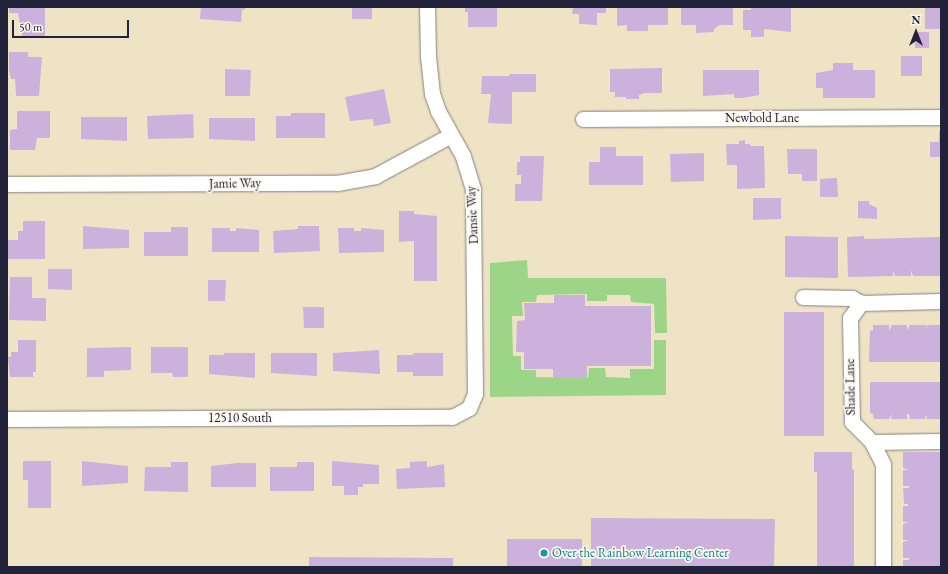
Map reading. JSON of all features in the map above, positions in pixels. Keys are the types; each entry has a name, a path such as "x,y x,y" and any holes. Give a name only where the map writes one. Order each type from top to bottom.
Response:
{"street":[{"name":"Dansie Way","path":"427,7 428,70 432,94 469,172 475,214 474,394 469,408"},
{"name":"Newbold Lane","path":"583,119 941,117"},
{"name":"Jamie Way","path":"7,184 337,183 375,176 451,135"},
{"path":"803,297 852,298 861,303 941,301"},
{"name":"Shade Lane","path":"861,303 850,318 852,422 872,442 883,464 882,567"},
{"name":"12510 South","path":"7,419 452,417 469,408"},
{"path":"872,442 941,441"}],"green space":[{"path":"527,260 528,278 666,278 667,333 655,333 654,304 631,302 630,295 607,295 607,301 587,301 587,294 537,295 536,302 522,302 523,316 512,316 513,356 521,356 521,370 536,370 536,377 588,378 589,368 605,368 606,377 630,378 630,369 654,369 654,340 666,340 666,395 490,397 490,263"}],"building":[{"path":"9,7 45,7 45,36 22,36 18,13 9,13"},
{"path":"201,7 245,7 245,10 242,9 241,22 200,19"},
{"path":"352,7 372,7 372,19 352,19"},
{"path":"465,7 497,7 497,27 468,27 468,12 465,12"},
{"path":"573,7 606,7 606,13 597,13 597,25 579,24 579,14 572,14"},
{"path":"617,7 668,7 668,25 648,25 648,31 627,31 627,25 617,26"},
{"path":"681,7 733,7 733,25 720,25 714,29 714,32 696,33 696,25 681,25"},
{"path":"751,7 791,7 791,32 764,29 764,37 751,37 751,30 743,30 743,10 751,10"},
{"path":"925,7 941,7 941,29 925,29"},
{"path":"915,32 929,32 929,48 915,48"},
{"path":"9,52 28,52 28,57 42,57 39,96 16,96 15,79 11,79 9,70"},
{"path":"901,56 922,56 922,76 901,76"},
{"path":"833,63 853,63 853,70 875,70 875,98 823,98 823,88 816,88 816,73 833,70"},
{"path":"662,68 662,93 645,93 639,95 639,99 626,99 626,97 615,97 615,92 610,92 610,69"},
{"path":"225,69 251,70 250,96 225,96"},
{"path":"703,70 759,70 759,95 743,98 734,98 734,94 703,96"},
{"path":"510,74 536,74 536,92 512,92 512,124 488,123 491,94 481,94 482,76 509,76"},
{"path":"384,89 391,123 374,126 373,119 350,121 345,97"},
{"path":"17,111 50,111 50,138 37,138 35,150 10,150 10,130 17,129"},
{"path":"291,113 325,113 325,138 276,138 276,116 291,116"},
{"path":"193,114 194,138 148,139 147,116"},
{"path":"81,117 127,117 127,141 81,139"},
{"path":"209,118 255,118 255,141 209,139"},
{"path":"939,131 941,131 941,157 930,157 930,142 939,142"},
{"path":"745,140 745,144 750,144 750,146 764,146 765,188 737,189 737,165 727,165 726,144 739,144 739,141"},
{"path":"600,147 616,147 616,156 643,156 643,185 589,185 589,162 600,162"},
{"path":"787,149 817,149 817,181 802,181 802,174 788,174"},
{"path":"704,153 704,181 671,182 670,154"},
{"path":"520,156 544,156 542,201 515,201 515,184 521,184 521,175 517,175 517,162 520,162"},
{"path":"837,178 838,197 820,197 820,179"},
{"path":"753,198 781,198 781,219 753,220"},
{"path":"858,201 869,201 869,204 877,208 877,219 858,218"},
{"path":"399,211 414,211 414,214 437,216 437,281 414,281 414,241 399,242"},
{"path":"23,221 45,221 45,259 8,259 8,240 18,240 18,231 23,231"},
{"path":"83,226 129,230 129,248 83,249"},
{"path":"298,226 319,226 320,251 274,253 273,231 298,229"},
{"path":"171,227 188,227 188,256 144,256 144,232 171,232"},
{"path":"212,228 230,228 230,231 236,231 236,228 259,230 259,252 212,252"},
{"path":"338,228 354,228 354,231 361,231 361,228 384,230 384,252 339,253"},
{"path":"785,236 838,237 838,278 785,277"},
{"path":"864,236 864,239 941,237 941,276 913,276 911,270 911,276 895,276 893,270 893,276 848,277 847,237"},
{"path":"48,269 72,269 72,290 48,289"},
{"path":"10,277 32,277 32,298 46,298 46,321 9,320"},
{"path":"208,280 226,280 225,301 208,301"},
{"path":"554,295 585,295 585,306 651,306 651,366 587,366 587,378 553,378 553,369 524,369 524,352 516,352 517,321 525,320 524,303 554,303"},
{"path":"303,307 324,307 324,328 304,328"},
{"path":"784,312 824,312 824,436 784,436"},
{"path":"873,325 889,325 889,331 892,325 907,325 907,330 910,325 926,325 926,330 927,325 941,325 941,362 869,362 870,330 873,331"},
{"path":"18,340 36,340 36,372 33,372 33,377 10,377 8,357 11,357 11,352 18,352"},
{"path":"131,347 131,370 104,371 104,377 87,377 87,348"},
{"path":"151,347 188,347 188,377 173,377 172,373 151,373"},
{"path":"379,350 380,374 333,371 333,353"},
{"path":"224,353 255,353 255,378 209,374 209,355 224,355"},
{"path":"271,353 317,353 317,376 271,373"},
{"path":"413,353 443,353 443,376 413,376 413,372 397,372 397,355 413,355"},
{"path":"870,382 941,382 941,419 927,419 927,414 925,419 910,419 909,414 907,414 907,419 891,419 892,414 889,419 874,419 873,414 870,413"},
{"path":"814,452 852,452 852,469 854,470 854,567 817,567 817,472 814,472"},
{"path":"903,452 941,452 940,567 903,567 903,560 909,560 909,558 903,558 903,542 909,540 903,540 903,524 909,522 903,522 903,506 908,506 908,504 904,504 903,488 909,488 909,486 903,486 903,470 909,470 903,468"},
{"path":"23,461 51,461 51,508 28,508 28,480 23,480"},
{"path":"82,461 128,466 128,483 82,486"},
{"path":"332,461 379,465 379,484 363,484 363,487 358,487 358,495 344,495 344,486 332,486"},
{"path":"427,461 427,467 444,464 445,487 397,489 396,469 410,468 410,462"},
{"path":"171,462 188,462 188,492 144,491 145,467 171,467"},
{"path":"297,462 314,462 314,491 270,491 270,467 297,467"},
{"path":"237,463 256,463 256,487 211,487 211,466"},
{"path":"591,518 775,519 774,567 591,567"},
{"name":"Over the Rainbow Learning Center","path":"507,539 582,539 582,567 507,567"},
{"path":"309,557 453,558 453,567 309,567"}],"place":[{"name":"Over the Rainbow Learning Center","path":"544,553"}]}
